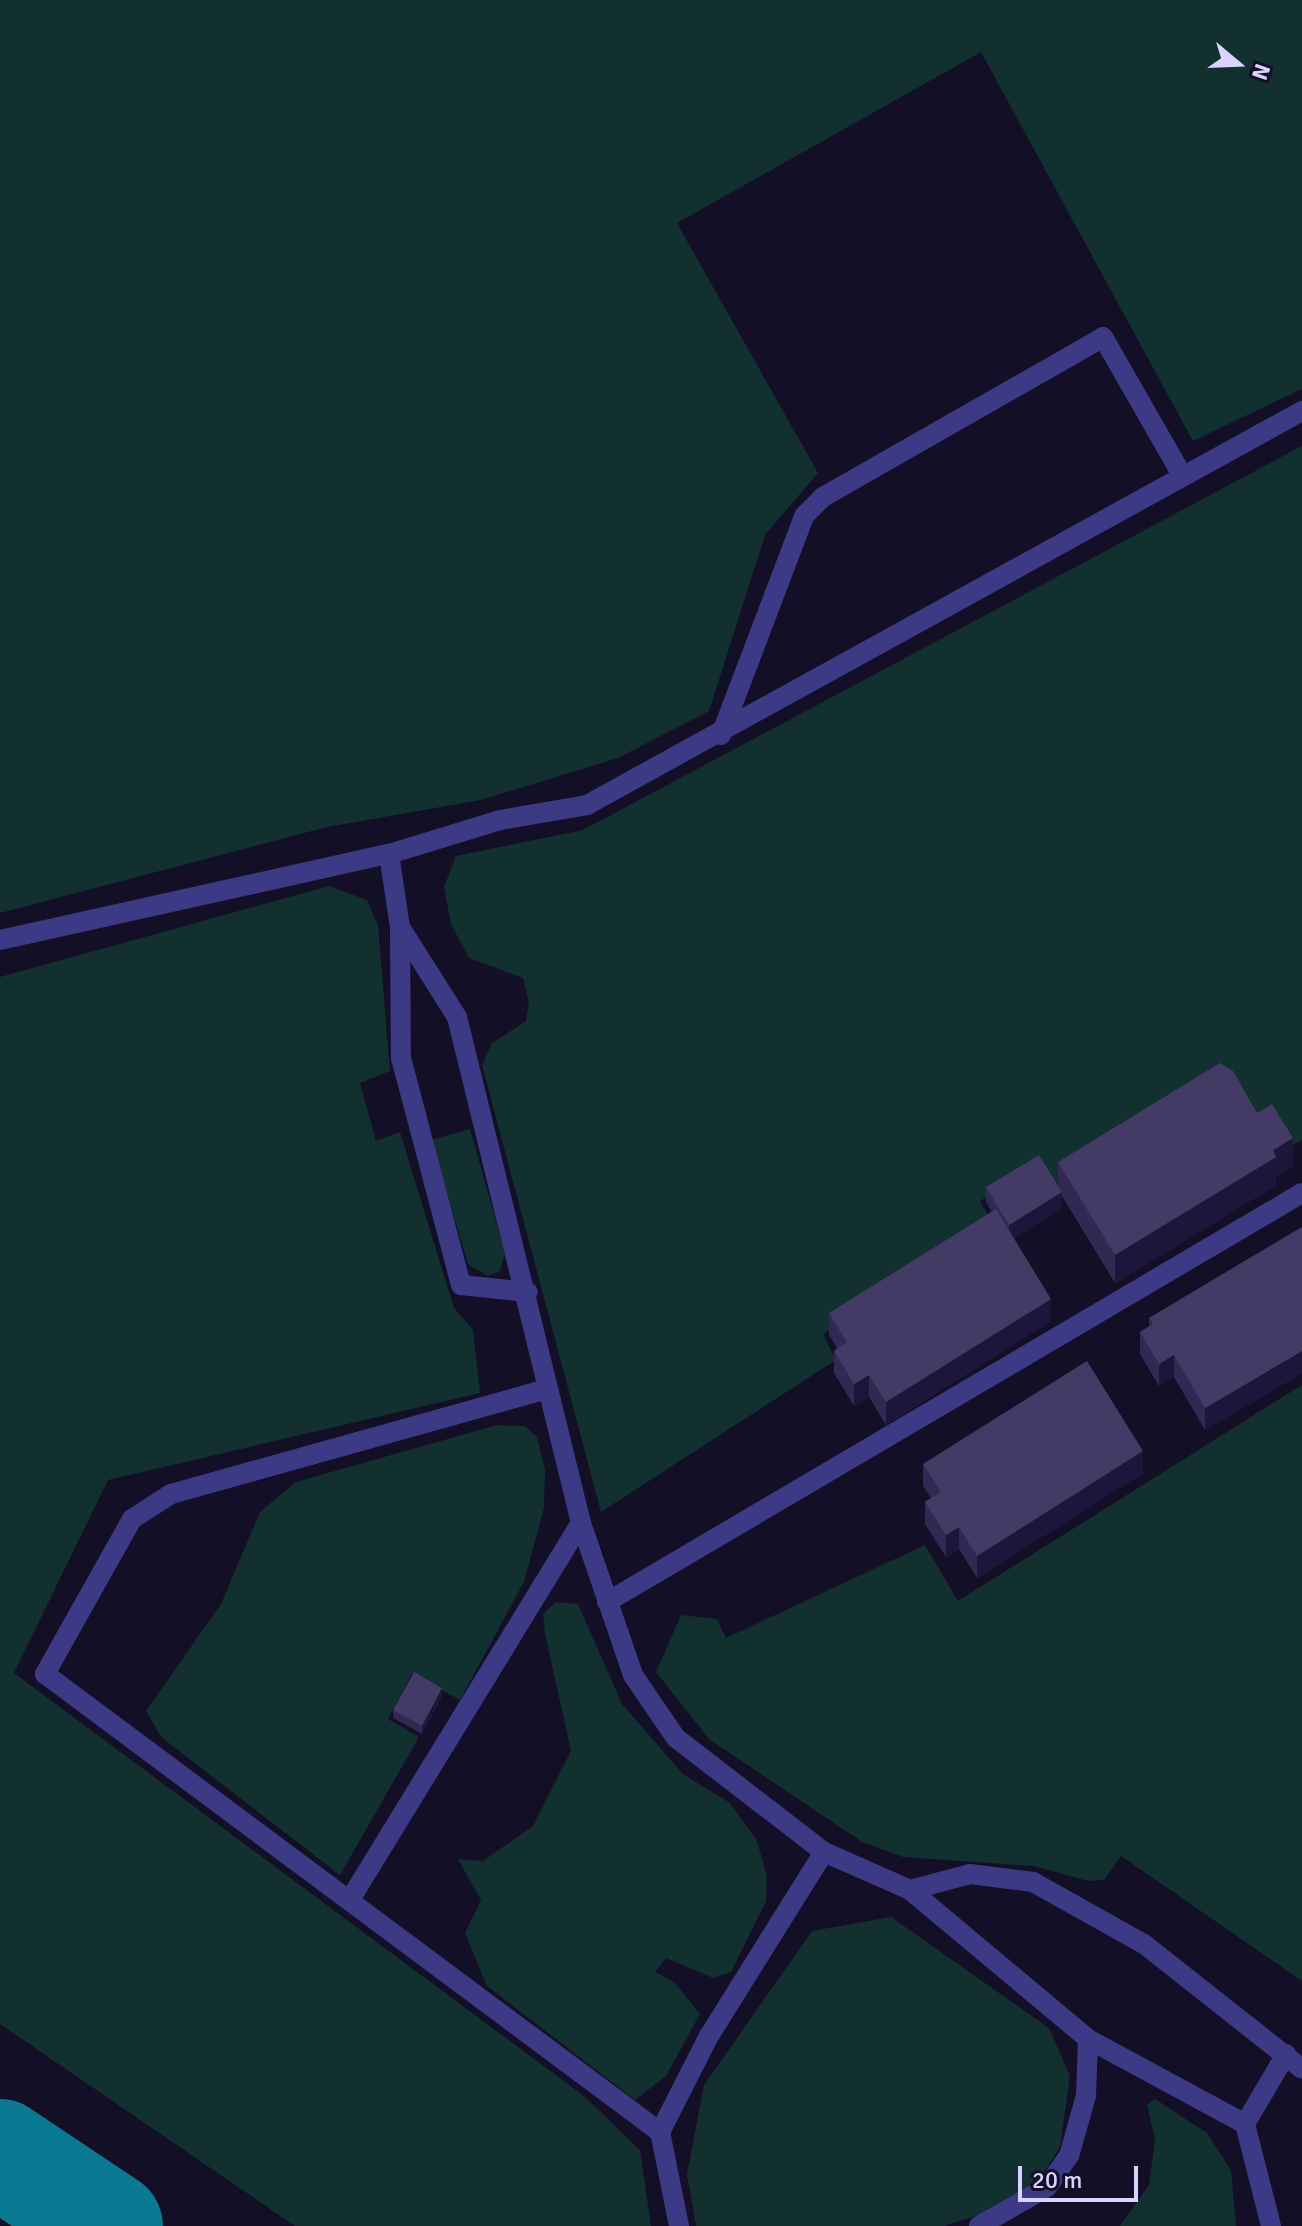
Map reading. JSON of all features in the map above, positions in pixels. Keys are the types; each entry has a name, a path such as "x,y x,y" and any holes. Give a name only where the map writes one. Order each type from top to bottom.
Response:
{"lane":[{"path":"721,735 804,516 823,497 1103,337 1182,475"},
{"path":"0,940 389,854 500,820 587,805 721,735 1182,475 1302,411"},
{"path":"389,854 400,927 401,1058 461,1285 528,1292"},
{"path":"400,927 457,1017 528,1292 547,1389 581,1523 633,1675 676,1738 824,1852 910,1890 1088,2039 1245,2124"},
{"path":"607,1602 1302,1193"},
{"path":"547,1389 171,1494 132,1519 45,1674 351,1898 660,2132"},
{"path":"351,1898 581,1523"},
{"path":"679,2226 660,2132 709,2036 824,1852"},
{"path":"910,1890 970,1874 1033,1882 1144,1944 1302,2069"},
{"path":"979,2226 1047,2187 1069,2156 1086,2096 1088,2039"},
{"path":"1271,2226 1245,2124 1286,2054"}],"green space":[{"path":"0,0 1302,0 1302,389 1193,441 981,52 677,223 818,473 765,535 709,711 618,758 481,800 327,827 0,913"},
{"path":"1302,446 1302,1140 1288,1148 1057,1188 1040,1163 980,1201 994,1226 823,1334 836,1360 601,1512 482,1065 492,1043 526,1021 529,1002 523,978 469,958 451,924 444,887 456,856 583,830"},
{"path":"329,886 367,900 378,925 390,1071 360,1083 376,1141 400,1132 454,1308 473,1330 480,1393 108,1480 14,1673 584,2096 640,2150 651,2226 295,2226 0,2024 0,977"},
{"path":"470,1129 505,1253 500,1271 488,1276 468,1264 431,1140"},
{"path":"1302,1385 1302,1981 1121,1856 1104,1880 1088,1881 1034,1866 903,1857 862,1842 709,1739 656,1672 681,1615 717,1619 726,1638 925,1545 958,1601"},
{"path":"497,1425 525,1426 537,1437 545,1469 544,1508 524,1582 460,1700 412,1674 388,1719 419,1737 340,1875 161,1737 146,1711 221,1604 260,1512 296,1482"},
{"path":"556,1602 578,1604 622,1704 683,1774 730,1803 757,1841 767,1876 766,1901 731,1972 713,1978 666,1958 655,1972 675,1983 700,2014 666,2076 635,2100 487,1986 465,1933 481,1900 458,1859 483,1861 533,1826 571,1751 545,1634 543,1614"},
{"path":"891,1917 1049,2028 1070,2076 1060,2147 1036,2185 1002,2208 943,2226 696,2226 687,2174 704,2085 812,1931"},
{"path":"1155,2099 1207,2133 1231,2170 1236,2226 1120,2226 1149,2185 1155,2139 1147,2105"}],"building":[{"path":"1220,1063 1233,1071 1257,1113 1272,1104 1293,1138 1273,1150 1276,1157 1115,1255 1058,1162"},
{"path":"1039,1155 1062,1192 1009,1225 986,1187"},
{"path":"996,1209 1051,1299 886,1402 869,1375 854,1384 834,1351 847,1342 829,1313"},
{"path":"1302,1227 1302,1351 1205,1408 1174,1355 1159,1364 1140,1332 1153,1324 1149,1318"},
{"path":"1087,1361 1143,1451 977,1556 959,1527 946,1535 925,1502 941,1492 923,1464"},
{"path":"414,1672 442,1688 422,1726 393,1710"}],"taxiway":[{"path":"0,2153 109,2226"}]}
